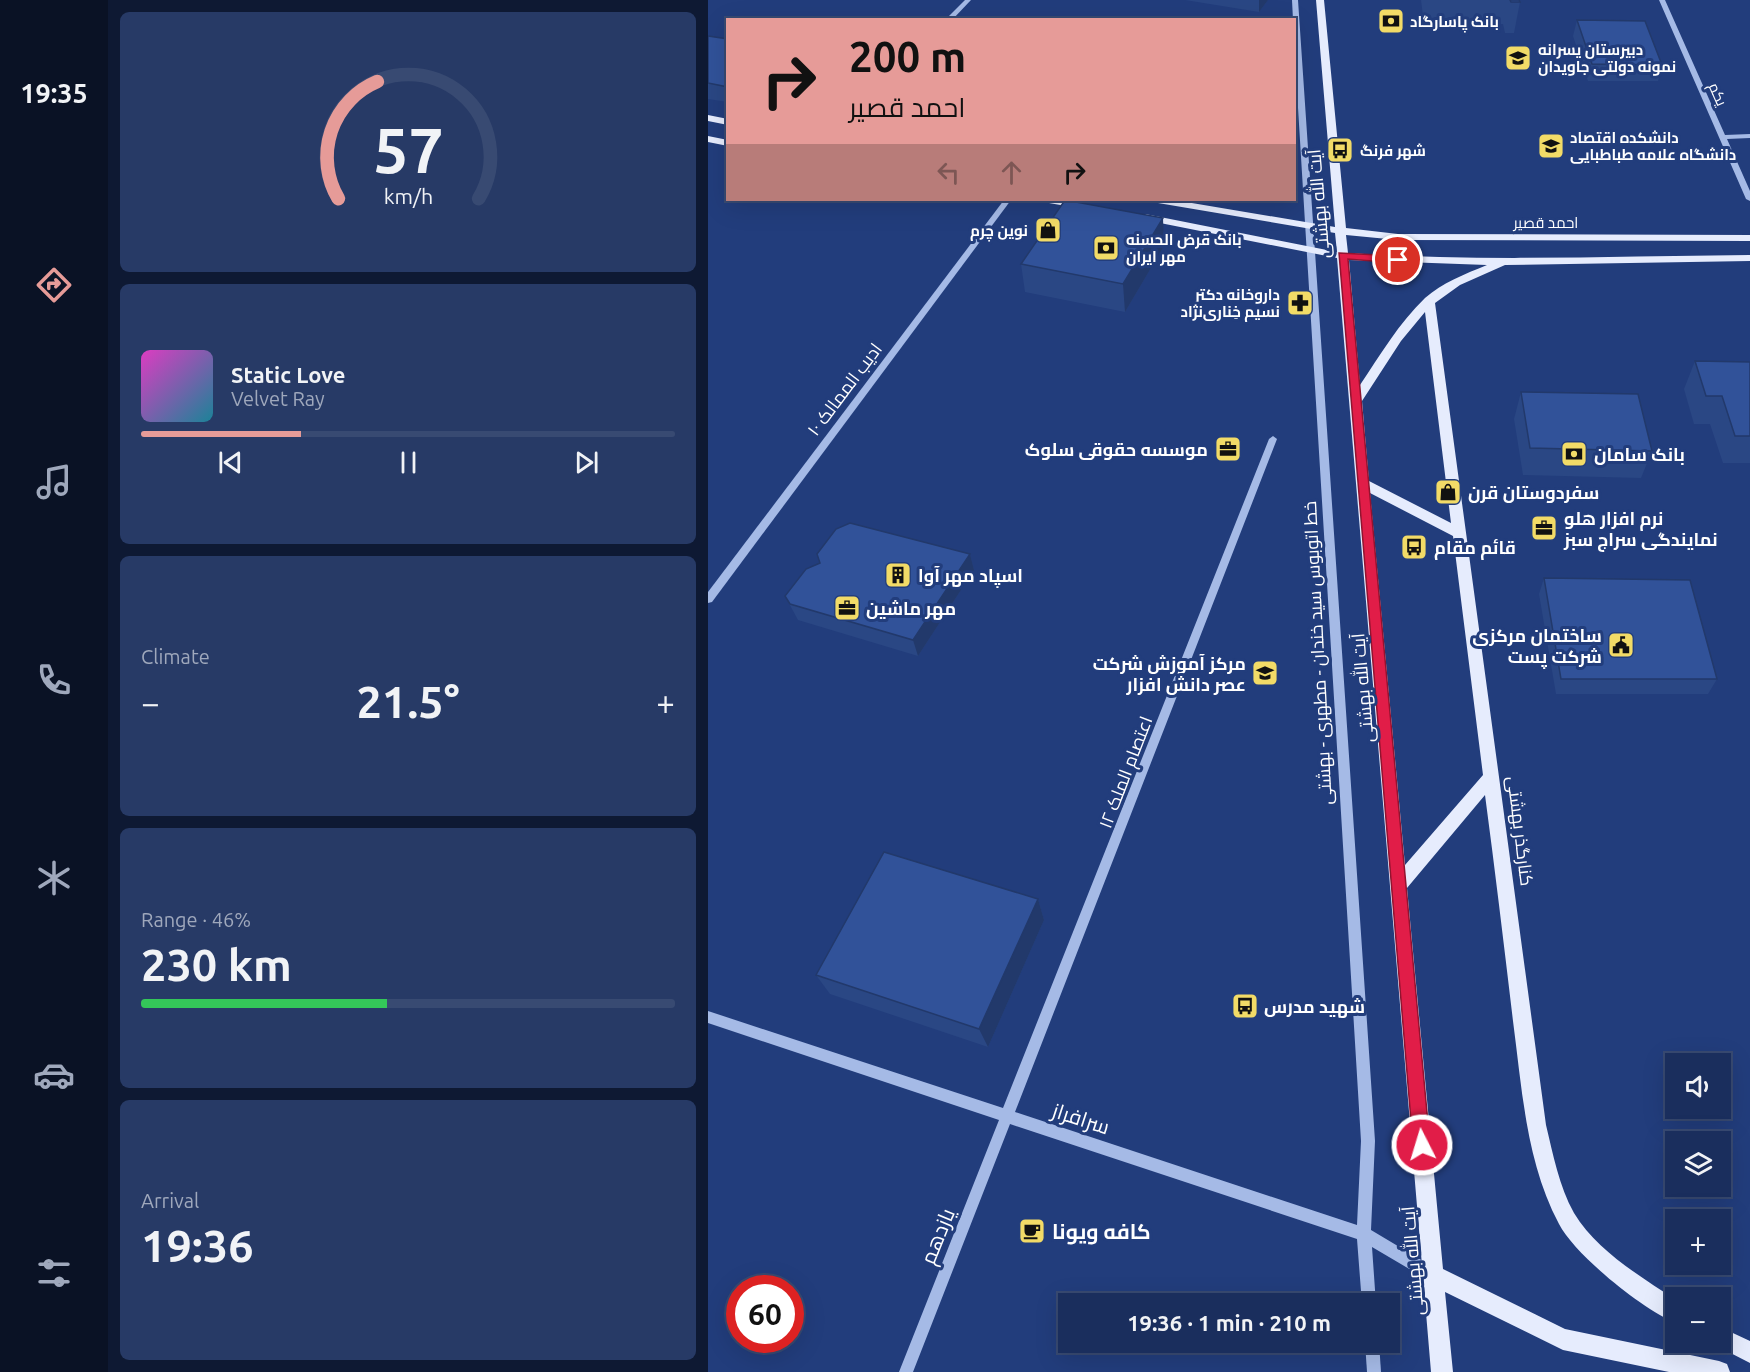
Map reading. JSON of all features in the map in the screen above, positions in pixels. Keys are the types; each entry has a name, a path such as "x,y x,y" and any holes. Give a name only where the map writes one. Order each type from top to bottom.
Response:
{"main road":[{"name":"آیت الله بهشتی","path":"1320,0 1442,1372"},
{"path":"708,118 726,122"},
{"path":"708,139 726,143"},
{"path":"1055,201 1096,208"},
{"name":"احمد قصیر","path":"1171,201 1341,231 1398,237 1750,238"},
{"path":"1131,215 1342,256 1398,260 1750,258"},
{"path":"1356,402 1412,320 1429,301 1450,286 1507,260"},
{"name":"کنارگذر بهشتی","path":"1429,301 1536,1125 1558,1198 1573,1229 1588,1245 1665,1306"},
{"path":"1363,483 1460,534"},
{"path":"1399,885 1492,775"},
{"path":"1433,1275 1563,1339 1719,1372"},
{"path":"1731,1342 1750,1352"}],"street":[{"path":"950,18 968,0"},
{"name":"خط اتوبوس سید خندان - مطهری - بهشتی","path":"1295,0 1368,1141 1364,1234 1368,1293"},
{"name":"یکم","path":"1662,0 1750,199"},
{"path":"1722,136 1750,136"},
{"name":"ادیب الممالک ۱۰","path":"708,599 1006,201"},
{"name":"اعتصام الملک ۱۲","path":"1007,1116 1273,440"},
{"name":"سرافراز","path":"708,1017 1364,1234 1433,1275"},
{"name":"یازدهم","path":"906,1372 1007,1116"},
{"path":"1373,1353 1374,1372"}],"building":[{"path":"1577,20 1645,21 1662,65 1592,64"},
{"path":"708,36 726,39 726,87 708,83"},
{"path":"1064,201 1163,218 1123,284 1021,264"},
{"path":"1695,361 1750,362 1750,436 1735,436 1722,396 1706,396"},
{"path":"1521,392 1638,394 1652,451 1530,448"},
{"path":"850,523 970,554 913,640 790,604 785,596 806,569 820,563 817,554 836,529"},
{"name":"ساختمان مرکزی شرکت پست","path":"1544,578 1690,580 1717,679 1561,679"},
{"path":"884,852 1038,899 979,1029 816,975"}],"place":[{"name":"بانک پاسارگاد","path":"1391,21"},
{"name":"دبيرستان پسرانه نمونه دولتی جاويدان","path":"1518,58"},
{"name":"دانشکده اقتصاد دانشگاه علامه طباطبایی","path":"1551,146"},
{"name":"شهر فرنگ","path":"1340,150"},
{"name":"نوین چرم","path":"1048,230"},
{"name":"بانک قرض الحسنه مهر ایران","path":"1106,248"},
{"name":"داروخانه دکتر نسیم خِناری‌نژاد","path":"1300,303"},
{"name":"موسسه حقوقی سلوک","path":"1228,449"},
{"name":"بانک سامان","path":"1574,454"},
{"name":"سفردوستان قرن","path":"1448,492"},
{"name":"نرم افزار هلو نمایندگی سراج‌ سبز","path":"1544,528"},
{"name":"قائم مقام","path":"1414,547"},
{"name":"اسپاد مهر آوا","path":"898,575"},
{"name":"مهر ماشین","path":"847,608"},
{"name":"ساختمان مرکزی شرکت پست","path":"1621,645"},
{"name":"مرکز آموزش شرکت عصر دانش افزار","path":"1265,673"},
{"name":"شهید مدرس","path":"1245,1006"},
{"name":"کافه ویونا","path":"1032,1231"}],"route":[{"path":"1398,260 1342,256 1422,1145"}]}
